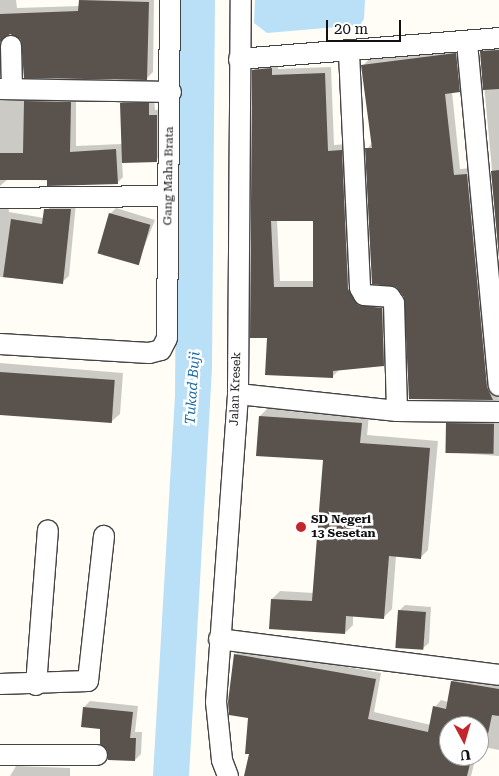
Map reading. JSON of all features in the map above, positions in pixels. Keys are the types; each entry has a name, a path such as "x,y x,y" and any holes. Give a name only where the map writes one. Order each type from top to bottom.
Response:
{"street":[{"name":"Gang Maha Brata","path":"0,344 149,353 161,350 167,338 171,92 170,0"},
{"name":"Jalan Kresek","path":"228,776 222,760 216,702 238,394 242,0"},
{"path":"240,59 349,53 467,43 499,38"},
{"path":"467,43 499,386"},
{"path":"11,46 6,89 171,92"},
{"path":"349,53 360,288 364,295 386,295 394,303 397,411"},
{"path":"0,198 168,196"},
{"path":"238,394 397,411 499,412"},
{"path":"36,684 48,530"},
{"path":"0,684 88,681 104,536"},
{"path":"219,639 498,675"},
{"path":"0,755 98,755"}],"water":[{"name":"Tukad Buji","path":"178,0 215,0 212,368 189,776 153,776 175,395"},
{"path":"255,0 365,0 364,19 360,25 267,33 254,23"}],"building":[{"path":"79,0 149,2 147,80 24,78 21,40 10,34 0,42 0,14 78,11"},
{"path":"499,50 499,89 483,90 480,51"},
{"path":"456,53 460,92 445,94 454,175 467,174 487,387 493,400 409,399 404,297 396,287 372,284 365,148 372,148 361,65"},
{"path":"272,68 272,75 325,73 328,151 342,150 348,289 358,305 382,308 384,366 333,371 333,378 265,375 267,338 250,338 252,70","holes":["271,221 313,221 313,287 274,287"]},
{"path":"24,101 71,102 70,152 116,149 118,184 47,186 47,180 0,180 0,153 23,153"},
{"path":"120,103 149,103 149,115 157,115 157,162 122,163"},
{"path":"499,170 499,258 491,171"},
{"path":"44,209 71,209 63,284 3,277 11,219 42,224"},
{"path":"109,213 150,225 139,265 97,253"},
{"path":"0,372 115,380 112,423 0,415"},
{"path":"259,416 362,423 360,443 430,448 421,559 389,556 384,619 346,616 345,634 269,629 271,599 312,601 323,460 256,456"},
{"path":"446,423 494,424 493,454 445,453"},
{"path":"398,610 426,612 423,650 395,648"},
{"path":"234,654 376,679 368,719 428,732 433,706 446,709 451,681 499,689 499,716 492,715 489,729 489,716 439,716 439,766 470,766 467,776 244,776 249,754 245,754 248,718 229,715 228,702"},
{"path":"83,707 133,712 130,738 136,738 135,761 108,760 107,750 100,744 100,729 81,727"}],"place":[{"name":"SD Negeri 13 Sesetan","path":"301,527"}]}
